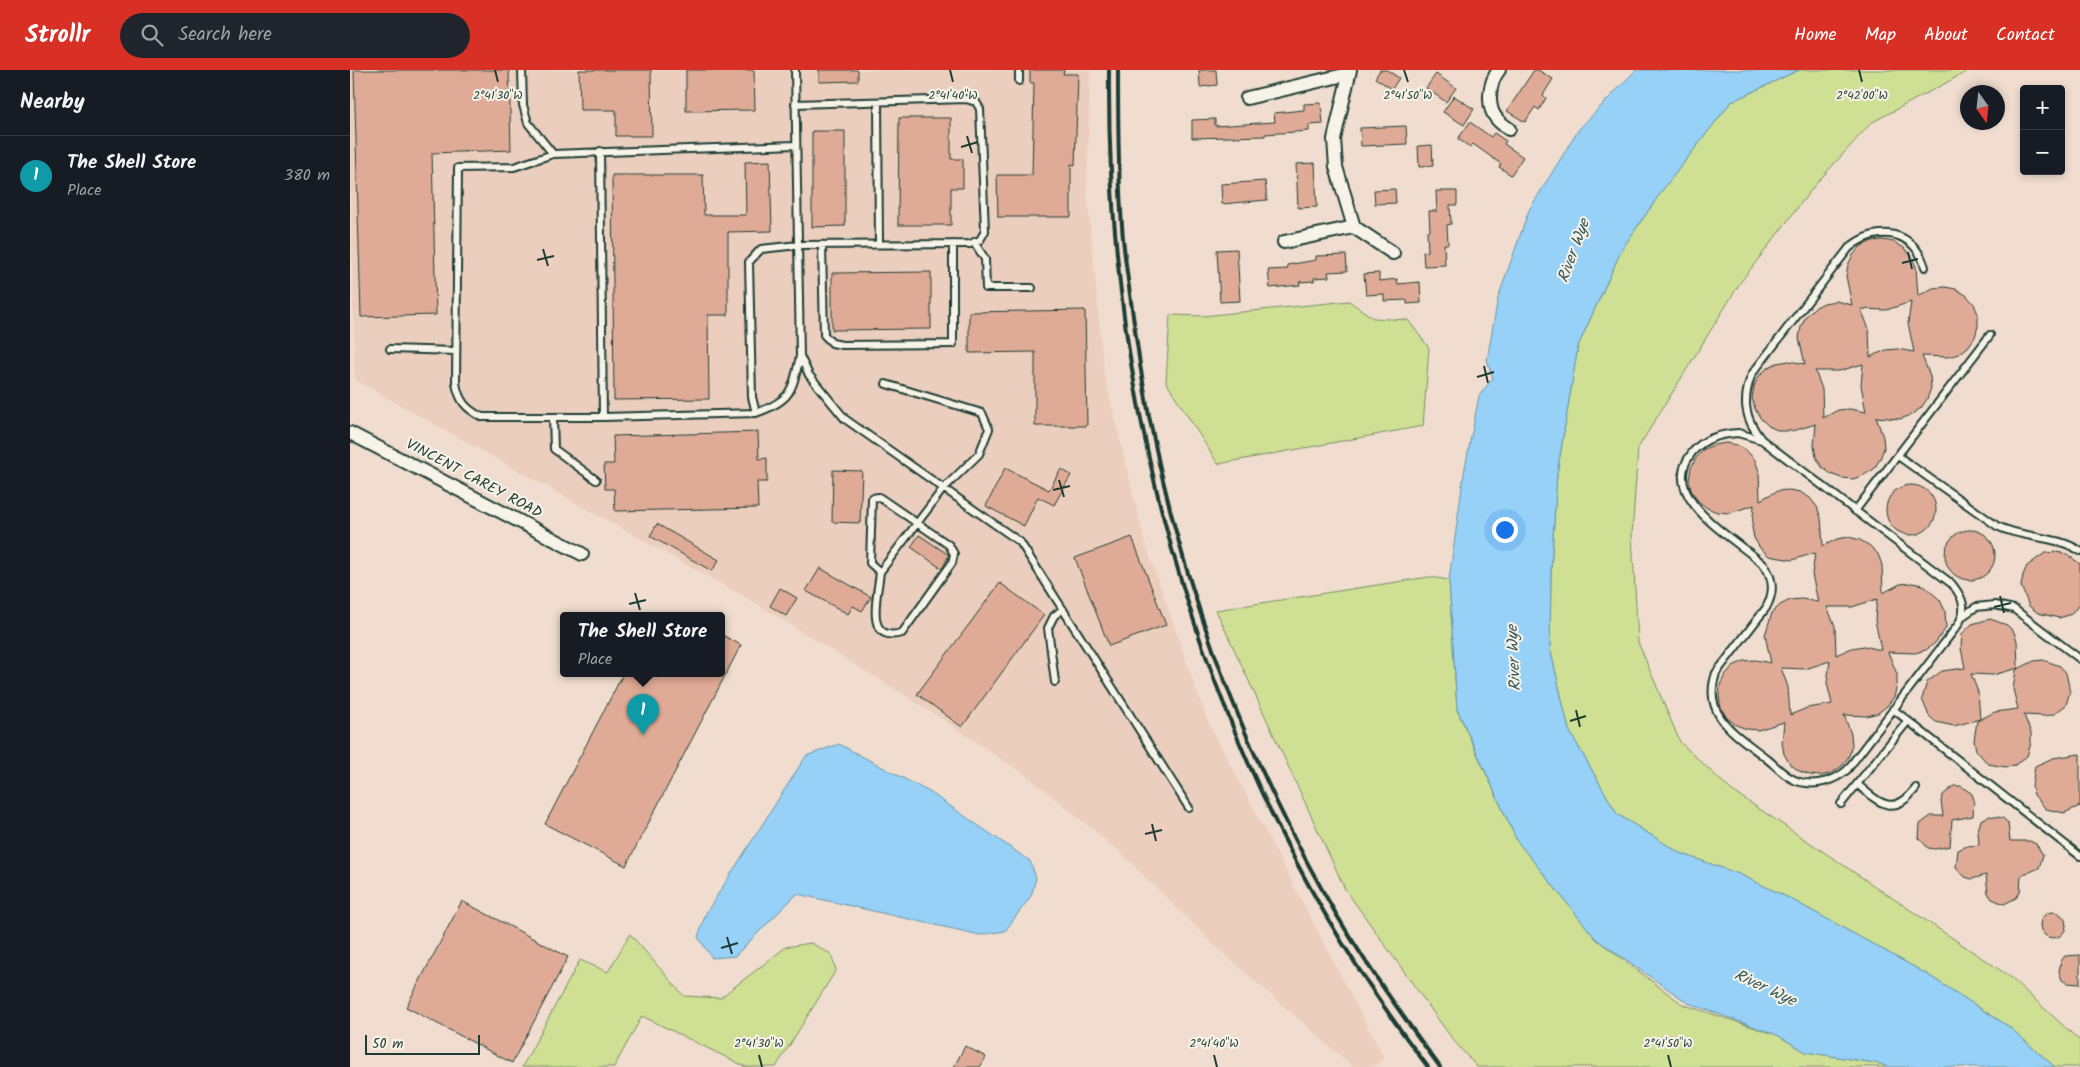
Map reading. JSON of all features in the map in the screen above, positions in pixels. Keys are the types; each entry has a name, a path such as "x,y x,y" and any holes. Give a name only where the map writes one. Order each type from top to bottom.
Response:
{"street":[{"path":"1499,70 1492,82 1491,104 1496,119 1509,129"},
{"path":"1247,98 1349,72 1334,138 1336,167 1354,228 1394,253"},
{"path":"1284,242 1354,228"},
{"name":"VINCENT CAREY ROAD","path":"350,433 582,554"}],"lane":[{"path":"522,70 524,105 528,123 553,154"},
{"path":"795,70 800,356 793,389 777,405 756,413 603,417 482,417 468,410 458,396 456,351 458,168 514,168 553,154 795,145"},
{"path":"1019,70 1019,81"},
{"path":"756,413 752,397 749,262 761,249 798,245 953,244 980,240 985,231 980,109 976,102 966,99 795,104"},
{"path":"878,102 878,244"},
{"path":"600,151 603,417"},
{"path":"1762,440 1738,433 1714,436 1693,450 1683,470 1684,483 1692,505 1765,566 1770,574 1773,586 1772,597 1766,608 1716,673 1712,685 1712,696 1720,720 1792,779 1812,783 1838,777 1958,625 1963,616 1964,605 1952,584 1762,440 1752,428 1746,412 1746,392 1752,374 1849,248 1864,237 1874,234 1893,234 1918,249 1925,267"},
{"path":"974,242 985,259 986,288 1032,288"},
{"path":"822,245 824,335 832,343 842,345 953,344 953,244"},
{"path":"1855,511 1990,335"},
{"path":"390,349 456,351"},
{"path":"800,356 809,375 845,419 1020,542 1190,808"},
{"path":"880,572 870,564 872,498 879,497 917,523 949,545 954,554 952,563 902,633 891,636 882,633 876,624 880,572 917,523 943,489 979,454 989,429 982,413 886,384"},
{"path":"553,417 554,449 596,480"},
{"path":"1898,456 1997,526 2010,532 2059,542 2080,551"},
{"path":"1963,616 1976,607 1995,605 2014,609 2080,660"},
{"path":"1055,682 1048,628 1054,616 1063,610"},
{"path":"1893,709 1907,722 2080,856"},
{"path":"1841,804 1907,722"},
{"path":"1857,784 1884,804 1895,806 1908,799 1916,788"}],"shaded area":[{"path":"350,70 354,70 361,317 436,314 432,153 511,150 509,70 579,70 580,110 616,110 616,136 651,70 686,70 687,111 755,110 754,70 1090,70 1087,192 1104,373 1144,540 1207,720 1384,1058 1374,1067 1353,1067 1214,945 1120,852 1031,779 936,715 759,605 355,380 350,187","holes":["931,272 931,329 832,329 832,273","1084,310 969,352 969,312","758,432 759,459 767,459 767,482 757,482 758,507 615,511 614,489 605,489 605,464 614,464 614,436","1131,537 1166,625 1109,646 1075,559","1000,583 1044,615 962,727 918,694"]}],"green space":[{"path":"1799,70 1970,70 1871,123 1815,185 1740,283 1638,448 1632,535 1638,642 1680,742 1731,790 2009,976 2080,1041 2080,1067 2055,1067 2008,1026 1925,973 1789,898 1739,874 1680,853 1617,814 1569,730 1550,648 1551,570 1557,474 1578,346 1622,249 1664,188 1731,102"},
{"path":"1349,301 1373,318 1408,320 1429,348 1423,426 1218,464 1166,382 1170,315 1203,316"},
{"path":"1429,577 1449,580 1457,710 1517,841 1596,939 1682,1004 1777,1035 1806,1052 1881,1064 1887,1067 1477,1067 1453,1040 1345,889 1216,610"},
{"path":"630,934 684,996 720,998 786,947 811,943 831,954 836,970 776,1067 746,1067 642,1016 614,1067 522,1067 580,960 608,972"}],"water":[{"name":"River Wye","path":"1636,70 1799,70 1731,102 1664,188 1622,249 1578,346 1557,474 1551,570 1550,648 1569,730 1617,814 1680,853 1739,874 1789,898 1925,973 2008,1026 2055,1067 1887,1067 1881,1064 1806,1052 1777,1035 1688,1003 1596,939 1517,841 1457,709 1449,580 1464,473 1479,396 1493,378 1487,360 1498,298 1529,210 1579,129"},
{"path":"839,744 931,793 1030,861 1036,878 1031,896 1005,931 980,935 797,894 735,956 712,958 698,937 706,913 806,756"}],"building":[{"path":"354,70 509,70 511,150 432,153 436,315 361,317"},
{"path":"579,70 651,70 652,136 616,136 616,110 580,110"},
{"path":"686,70 754,70 755,110 686,111"},
{"path":"819,70 858,70 858,81 819,82"},
{"path":"1030,70 1064,70 1063,74 1078,74 1075,165 1071,164 1071,217 998,217 997,175 1032,175 1034,83 1030,83"},
{"path":"1199,70 1216,70 1217,85 1200,87"},
{"path":"1380,70 1387,70 1399,78 1392,89 1375,78"},
{"path":"1534,70 1538,70 1553,79 1543,95 1546,98 1539,110 1535,107 1525,122 1507,111"},
{"path":"1436,74 1456,88 1446,102 1426,88"},
{"path":"1454,96 1474,109 1464,125 1443,112"},
{"path":"1321,103 1323,124 1309,125 1309,131 1265,134 1265,136 1192,138 1192,120 1215,119 1215,126 1275,122 1274,113 1304,110 1304,104"},
{"path":"899,118 951,118 951,159 963,159 963,188 951,188 951,225 898,225"},
{"path":"1470,122 1491,137 1494,133 1506,141 1504,144 1523,157 1511,175 1499,167 1501,164 1473,144 1470,147 1458,139"},
{"path":"1406,126 1407,144 1361,146 1360,128"},
{"path":"812,131 845,131 845,226 812,227"},
{"path":"1432,145 1433,166 1419,167 1418,146"},
{"path":"770,161 772,231 728,232 728,315 708,315 709,399 614,400 612,175 703,175 704,215 746,215 745,162"},
{"path":"1315,163 1317,207 1298,208 1296,164"},
{"path":"1265,181 1267,200 1222,204 1221,184"},
{"path":"1395,189 1396,203 1375,204 1374,190"},
{"path":"1436,191 1457,191 1457,205 1450,205 1451,224 1447,225 1448,244 1444,244 1445,265 1424,266 1423,252 1428,251 1427,231 1430,231 1429,211 1437,211"},
{"path":"1872,241 1894,242 1904,248 1912,257 1916,267 1918,296 1933,288 1945,287 1956,289 1966,295 1974,304 1978,314 1978,326 1975,337 1968,347 1959,354 1948,357 1922,356 1930,376 1931,388 1927,399 1921,408 1911,415 1900,419 1876,417 1883,437 1884,448 1880,459 1874,469 1864,475 1853,479 1841,478 1831,474 1822,467 1816,457 1814,446 1816,424 1792,431 1780,431 1770,427 1761,419 1755,409 1752,398 1754,386 1759,376 1767,368 1777,363 1789,361 1805,364 1799,338 1806,316 1814,308 1824,303 1836,301 1852,305 1846,276 1848,265 1853,255 1861,246","holes":["1911,302 1908,323 1914,352 1897,349 1886,350 1870,357 1869,329 1861,309 1886,310","1863,364 1861,385 1866,412 1850,409 1838,410 1823,418 1822,389 1815,371 1839,371"]},
{"path":"1237,249 1240,301 1220,302 1217,250"},
{"path":"1346,255 1347,271 1328,272 1329,277 1299,282 1300,285 1270,288 1268,270 1288,269 1287,265 1316,260 1316,256"},
{"path":"931,272 931,329 832,330 832,273"},
{"path":"1379,273 1379,281 1397,279 1398,284 1420,282 1421,303 1407,304 1407,300 1384,301 1384,294 1366,295 1364,274"},
{"path":"1085,310 1087,426 1035,426 1035,352 969,353 969,312"},
{"path":"758,432 759,459 767,458 767,482 757,482 758,508 615,511 614,489 605,489 604,464 614,464 613,436"},
{"path":"1726,443 1737,445 1747,451 1755,460 1759,471 1760,500 1777,491 1789,490 1800,492 1810,498 1817,507 1821,518 1823,546 1837,539 1849,537 1860,540 1870,546 1878,554 1882,565 1883,593 1900,584 1912,583 1923,585 1940,600 1945,611 1946,628 1935,643 1926,650 1915,653 1888,652 1897,674 1897,685 1894,697 1887,706 1878,713 1867,716 1844,715 1851,734 1852,745 1849,756 1842,766 1832,773 1821,776 1810,775 1799,771 1790,764 1784,754 1782,743 1784,722 1758,730 1747,729 1736,725 1727,718 1721,708 1719,697 1720,685 1725,675 1733,666 1744,661 1755,660 1771,663 1765,635 1772,613 1780,605 1790,600 1802,599 1818,602 1812,574 1815,553 1792,560 1769,556 1760,548 1754,538 1752,527 1754,505 1729,513 1717,512 1707,508 1698,501 1691,490 1689,480 1691,468 1696,458 1704,449","holes":["1877,599 1875,620 1881,650 1864,646 1852,648 1836,655 1835,626 1827,607 1852,607","1830,661 1827,683 1832,704 1807,708 1790,715 1788,687 1781,668 1805,669"]},
{"path":"1005,468 1049,490 1061,469 1071,475 1054,505 1038,497 1024,526 986,506"},
{"path":"833,470 862,471 860,523 832,522"},
{"path":"1906,485 1916,485 1929,492 1936,505 1936,515 1929,528 1916,535 1906,535 1897,531 1890,524 1886,515 1886,505 1890,496 1897,489"},
{"path":"657,524 719,560 712,571 650,536"},
{"path":"1965,530 1975,530 1988,537 1995,550 1995,560 1988,573 1975,580 1965,580 1956,576 1949,569 1945,560 1945,550 1949,541 1956,534"},
{"path":"919,535 949,555 942,569 911,547"},
{"path":"1132,537 1166,625 1109,646 1075,558"},
{"path":"2045,553 2067,554 2080,564 2080,605 2069,615 2059,618 2038,613 2029,606 2021,586 2027,566"},
{"path":"820,568 871,597 862,611 853,606 848,614 806,591"},
{"path":"1000,583 1044,615 962,727 917,694"},
{"path":"780,588 797,598 786,616 770,606"},
{"path":"1990,619 2007,625 2014,632 2017,641 2018,668 1993,675 1971,674 1978,692 1980,719 1954,726 1936,722 1929,716 1922,699 1927,682 1942,671 1965,668 1961,648 1962,634 1972,624"},
{"path":"725,637 741,645 725,676"},
{"path":"2043,660 2060,666 2066,673 2070,691 2066,705 2054,714 2045,716 2024,715 2031,733 2031,743 2027,756 2015,765 2006,767 1988,764 1976,750 1974,740 1977,721 1995,712 2018,709 2013,689 2016,670 2034,661"},
{"path":"621,677 724,677 626,866 545,824"},
{"path":"2080,754 2080,806 2064,813 2046,809 2034,795 2032,786 2035,766 2053,758"},
{"path":"1954,786 1961,786 1972,794 1974,800 1973,816 1952,820 1950,846 1935,849 1928,848 1919,838 1920,824 1931,816 1943,816 1941,801 1943,795"},
{"path":"1990,816 2003,818 2008,823 2010,841 2030,841 2036,844 2043,855 2039,868 2021,876 2020,892 2016,898 2004,904 1992,899 1988,893 1986,875 1972,879 1965,877 1956,867 1958,850 1967,846 1979,845 1978,830 1981,820"},
{"path":"462,901 568,957 512,1063 406,1007"},
{"path":"2053,912 2062,916 2066,925 2062,934 2053,938 2044,934 2040,925 2044,916"},
{"path":"2080,955 2080,984 2067,983 2062,980 2059,972 2061,961 2065,956"},
{"path":"965,1046 986,1057 980,1067 954,1067"}],"railway":[{"path":"1109,70 1113,203 1127,336 1151,467 1186,596 1230,721 1286,842 1352,957 1428,1067"},
{"path":"1118,70 1118,148 1121,206 1124,248 1133,316 1145,392 1160,467 1178,541 1201,614 1226,686 1288,825 1324,893 1351,938 1394,1003 1440,1067"}],"place":[{"name":"The Shell Store","path":"643,735"}]}
